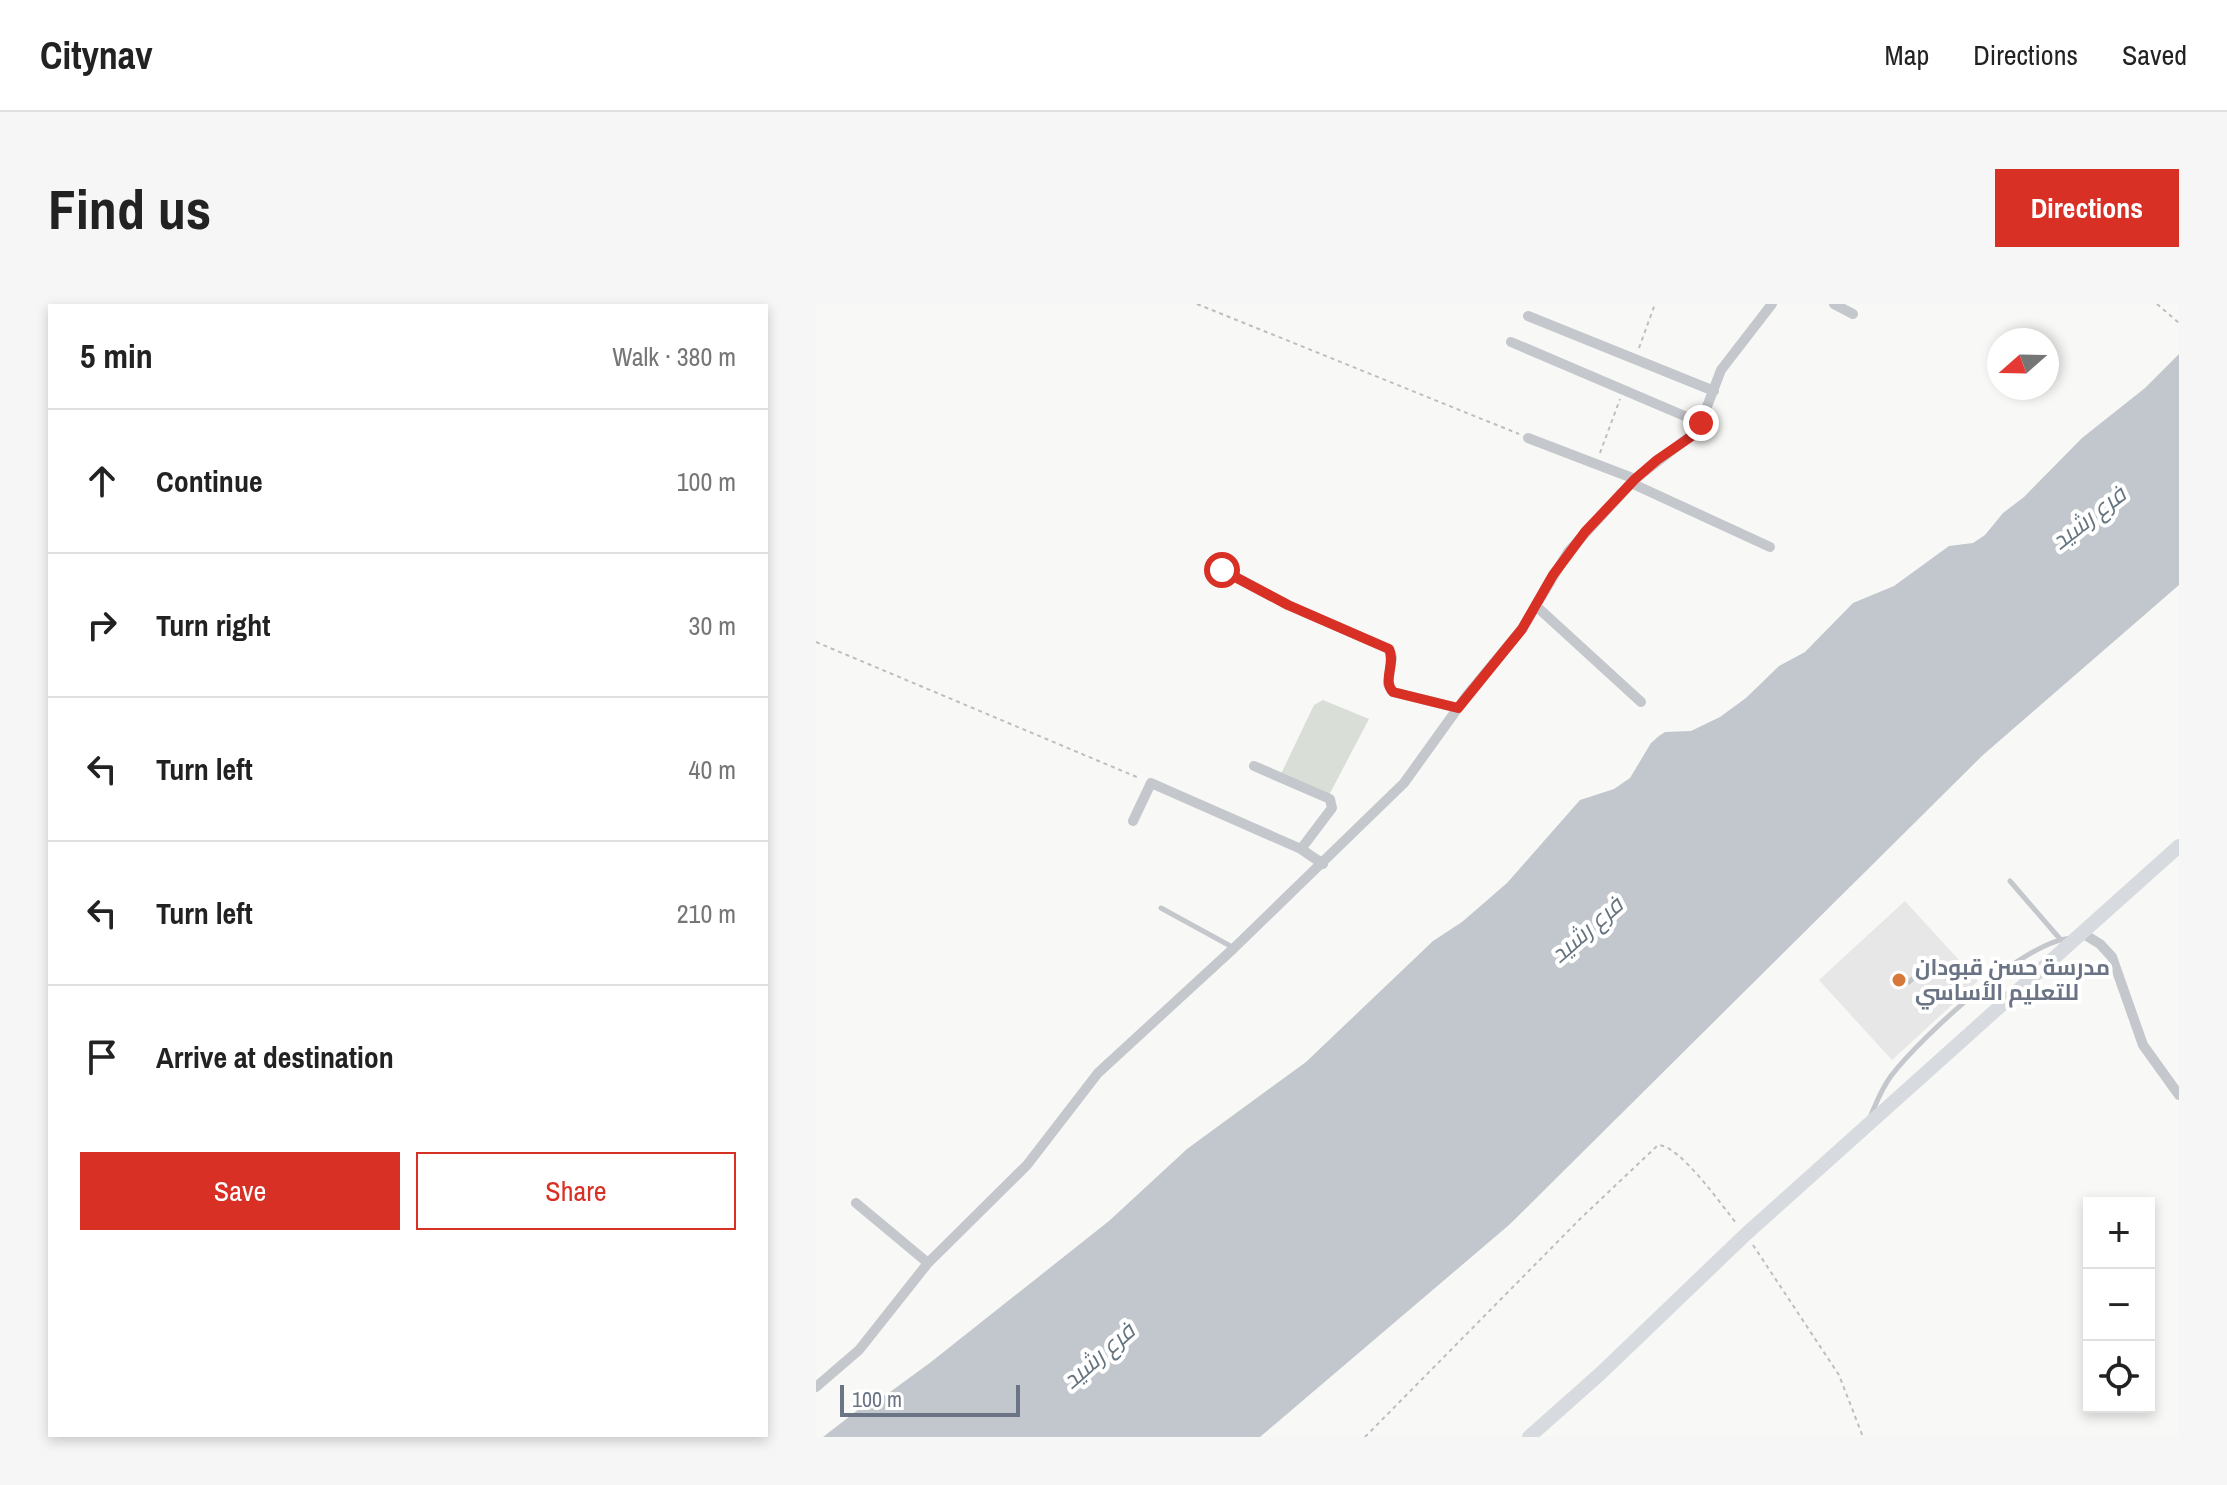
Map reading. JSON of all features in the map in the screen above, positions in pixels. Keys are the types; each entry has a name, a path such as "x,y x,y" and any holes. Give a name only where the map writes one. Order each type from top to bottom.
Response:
{"street":[{"path":"816,1387 859,1350 928,1263 1027,1165 1098,1073 1323,864 1404,783 1458,708 1522,629 1568,552 1633,481 1692,436 1701,423 1726,360 1772,304"},
{"path":"1834,304 1853,314"},
{"path":"1528,316 1714,391"},
{"path":"1511,342 1701,423"},
{"path":"1528,438 1633,481 1770,547"},
{"path":"1222,570 1288,605 1389,649 1392,657 1388,684 1393,692 1458,708"},
{"path":"1536,606 1641,702"},
{"path":"1254,766 1330,799 1332,808 1301,849"},
{"path":"1133,821 1151,783 1301,849 1323,864"},
{"path":"1529,1437 1601,1373 1746,1234 2179,846"},
{"path":"2079,936 2100,944 2112,957 2143,1045 2179,1095"},
{"path":"856,1203 928,1263"}],"lane":[{"path":"2010,881 2060,939"},
{"path":"1161,908 1234,948"},
{"path":"1866,1126 1892,1076 1968,1000 2023,958 2060,939 2079,936"},
{"path":"1909,982 1933,963 1968,1000"}],"path":[{"path":"1197,304 1528,438"},
{"path":"2157,304 2179,323"},
{"path":"816,642 1151,783"},
{"path":"1365,1437 1590,1209 1658,1145 1668,1147 1681,1158 1746,1234 1839,1375 1863,1437"}],"shaded area":[{"path":"1323,700 1369,719 1328,797 1280,776 1314,705"},
{"name":"مدرسة حسن قبودان للتعليم الأساسي","path":"1905,901 1978,981 1892,1060 1819,980"}],"water":[{"name":"فرع رشيد","path":"2179,354 2179,585 1983,755 1509,1225 1260,1437 823,1437 872,1399 886,1395 931,1362 1109,1221 1187,1149 1306,1062 1433,941 1462,922 1507,883 1580,800 1614,789 1630,778 1651,743 1659,736 1665,732 1691,731 1720,717 1746,698 1779,666 1805,652 1853,603 1894,586 1949,546 1973,543 1985,535 2003,513 2024,497 2082,438 2145,388"}],"place":[{"name":"مدرسة حسن قبودان للتعليم الأساسي","path":"1899,980"}],"route":[{"path":"1222,570 1288,605 1389,649 1392,657 1388,688 1393,692 1458,708 1522,629 1553,575 1585,532 1635,479 1692,436 1701,423"}]}
